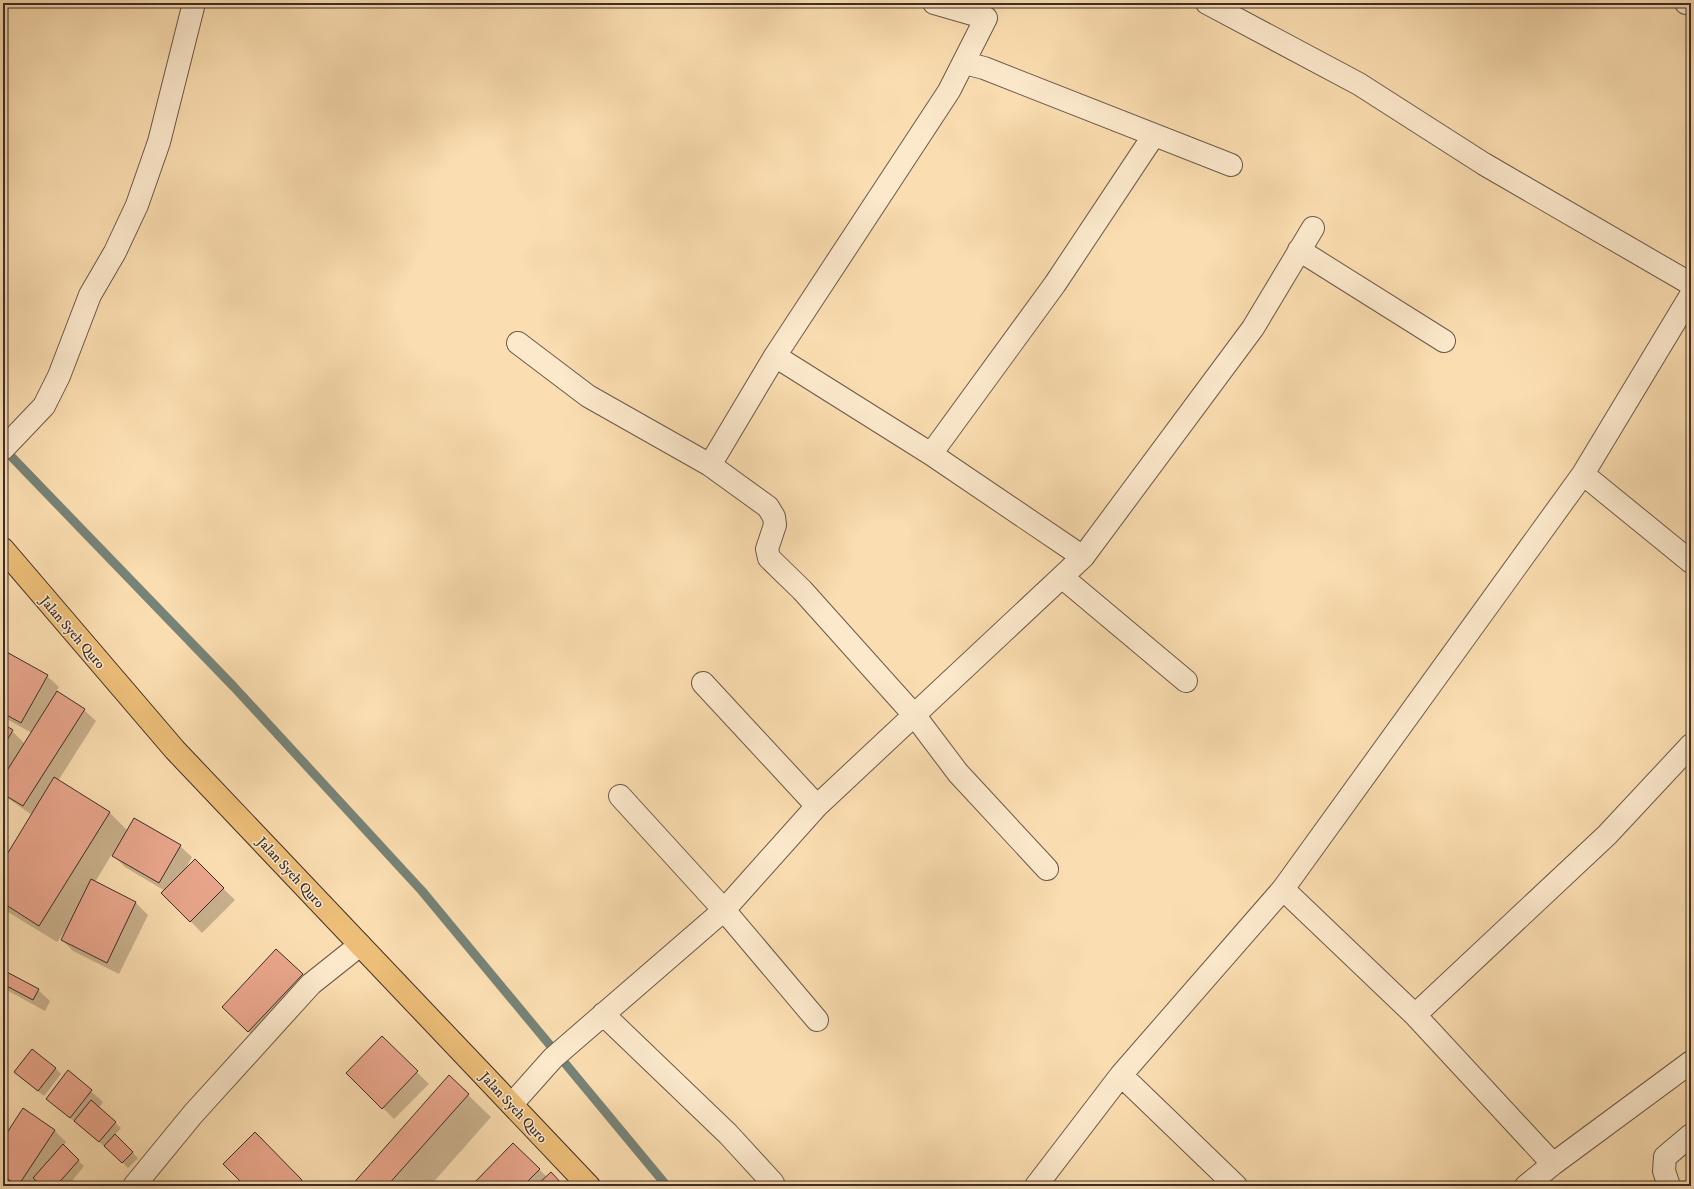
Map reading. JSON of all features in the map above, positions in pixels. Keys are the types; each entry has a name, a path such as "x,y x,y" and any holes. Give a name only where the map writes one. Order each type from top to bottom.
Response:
{"main road":[{"name":"Jalan Syeh Quro","path":"3,549 175,750 589,1186"}],"street":[{"path":"3,449 44,406 59,376 90,295 115,252 137,205 159,142 194,3"},
{"path":"710,465 774,356 949,91 965,63 986,18 934,3"},
{"path":"1207,3 1359,84 1484,164 1691,284"},
{"path":"1686,3 1691,4"},
{"path":"965,63 984,68 1231,165"},
{"path":"931,454 1055,284 1154,135"},
{"path":"512,1104 553,1058 576,1040 603,1014 724,910 817,806 1083,557 1253,328 1313,228"},
{"path":"1299,250 1444,341"},
{"path":"1036,1186 1121,1075 1283,889 1584,474 1691,295"},
{"path":"518,343 588,396 710,465 768,507 774,517 776,525 767,549 769,558 802,590 914,716 958,773 1047,869"},
{"path":"774,356 931,454 1083,557"},
{"path":"1584,474 1691,562"},
{"path":"1062,577 1186,681"},
{"path":"703,683 817,806"},
{"path":"1415,1015 1608,835 1691,745"},
{"path":"620,796 724,910 817,1020"},
{"path":"1283,889 1415,1015 1553,1164"},
{"path":"134,1186 198,1108 311,984 360,945"},
{"path":"603,1014 728,1134 773,1183"},
{"path":"1526,1186 1553,1164 1691,1062"},
{"path":"1121,1075 1236,1186"},
{"path":"1669,1186 1664,1171 1665,1157 1691,1135"}],"building":[{"path":"3,650 48,675 21,723 3,713"},
{"path":"57,691 85,709 23,806 3,794 3,777"},
{"path":"3,724 13,730 3,747"},
{"path":"54,777 110,812 39,926 3,903 3,861"},
{"path":"134,818 181,845 159,883 112,856"},
{"path":"195,859 224,888 190,922 161,893"},
{"path":"91,879 136,902 107,963 61,940"},
{"path":"276,949 303,974 248,1032 222,1007"},
{"path":"3,970 39,989 33,1000 3,984"},
{"path":"382,1036 418,1071 382,1109 346,1073"},
{"path":"32,1049 56,1068 38,1091 14,1072"},
{"path":"68,1070 92,1090 70,1118 46,1099"},
{"path":"449,1075 469,1094 387,1186 351,1186"},
{"path":"91,1100 116,1122 99,1142 74,1121"},
{"path":"23,1108 55,1130 18,1186 3,1176 3,1139"},
{"path":"255,1132 302,1180 296,1186 245,1186 223,1164"},
{"path":"115,1134 133,1152 122,1163 104,1146"},
{"path":"513,1143 540,1169 523,1186 471,1186"},
{"path":"63,1144 79,1160 56,1186 42,1186 33,1178"},
{"path":"551,1172 564,1186 536,1186"}],"waterway":[{"path":"3,448 234,687 422,891 667,1186"}]}
